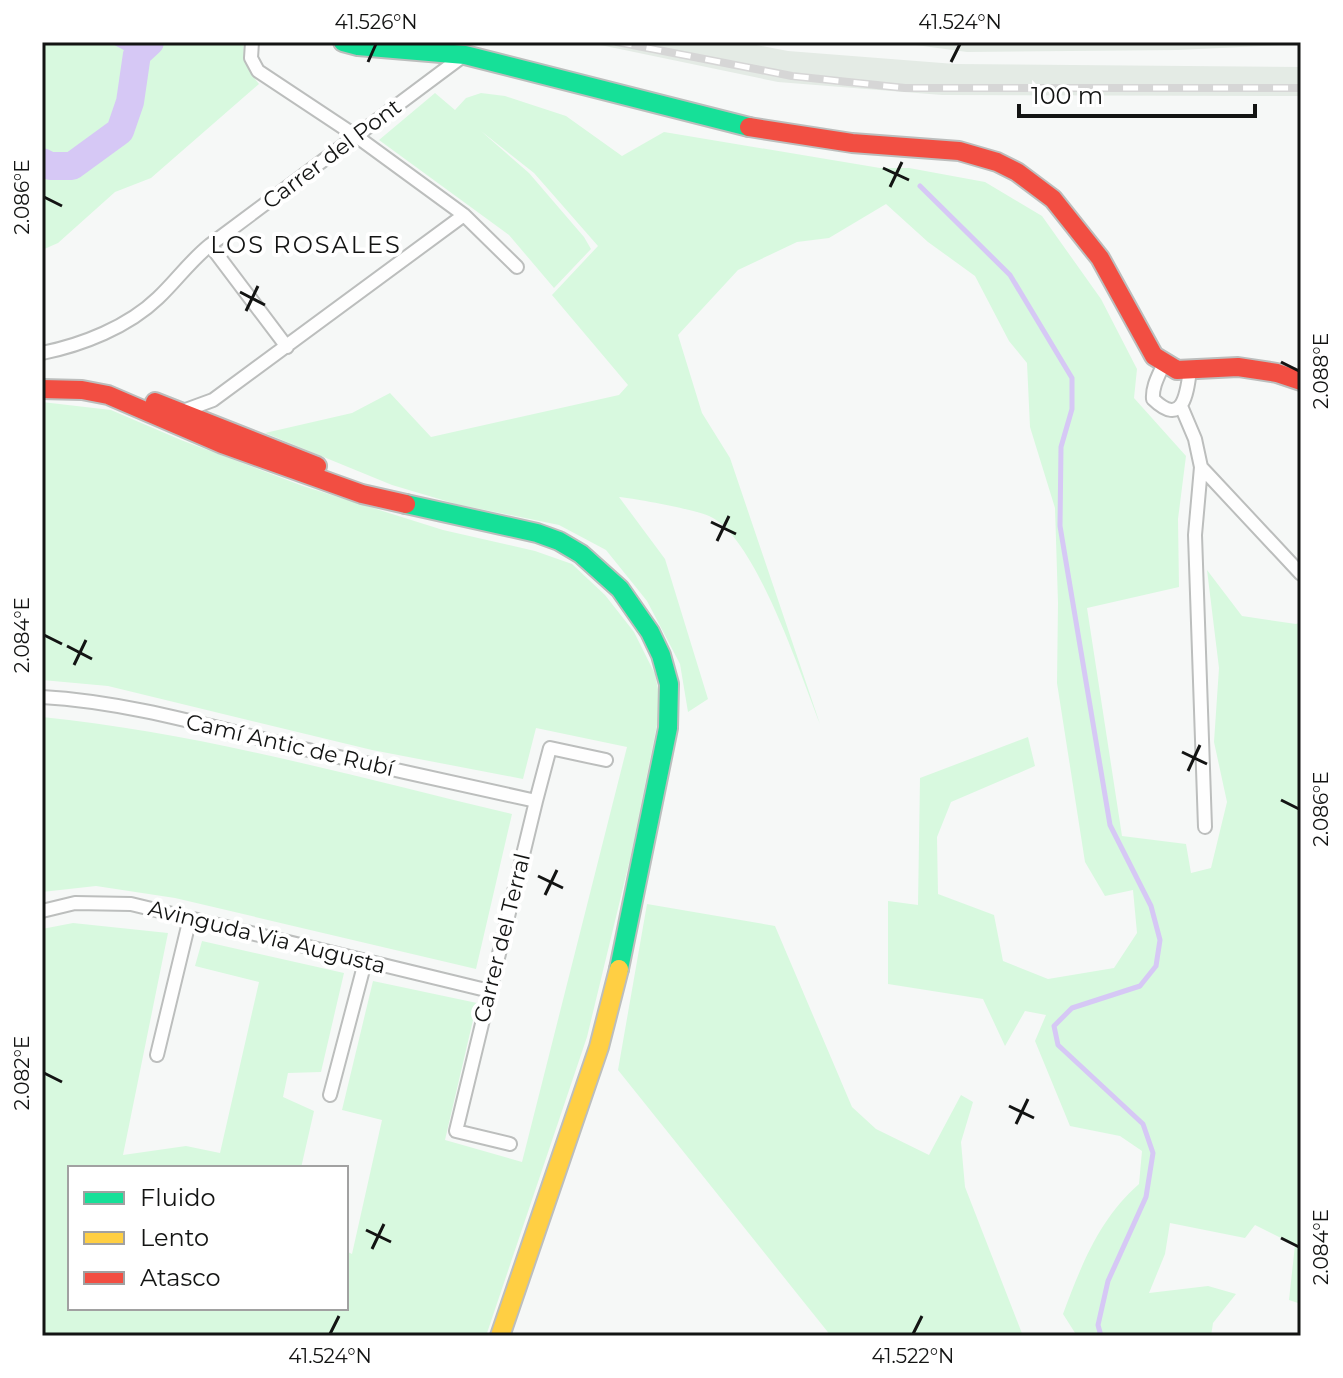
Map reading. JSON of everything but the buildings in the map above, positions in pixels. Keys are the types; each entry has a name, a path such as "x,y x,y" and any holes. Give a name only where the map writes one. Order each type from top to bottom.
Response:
{"main road":[{"path":"343,42 465,55 750,127 852,143 959,151 997,162 1017,172 1053,199 1100,258 1154,356 1177,370 1238,367 1277,373 1301,381"},
{"path":"42,377 115,388 216,425 389,498"},
{"path":"42,389 82,390 126,400 251,455 362,494 548,536 577,550 604,572 638,615 660,654 670,688 668,728 612,1001 500,1336"}],"street":[{"path":"252,42 251,58 258,71 356,136 464,215 517,267"},
{"name":"Carrer del Pont","path":"42,353 71,347 117,326 157,299 190,261 210,245 465,55"},
{"path":"180,411 213,400 464,215"},
{"path":"210,245 287,347"},
{"path":"1164,363 1153,387 1153,399 1168,410 1181,406 1188,395 1190,370"},
{"path":"213,400 216,425 225,437 251,455"},
{"path":"1181,406 1195,439 1201,467 1195,535 1205,827"},
{"path":"1201,467 1301,574"},
{"name":"Camí Antic de Rubí","path":"42,697 89,702 201,723 302,749 536,801"},
{"name":"Carrer del Terral","path":"510,1144 456,1131 536,801 550,748 606,760"},
{"name":"Avinguda Via Augusta","path":"42,911 75,903 131,904 490,991"},
{"path":"157,1055 190,918"},
{"path":"330,1095 365,962"}],"shaded area":[{"path":"586,42 741,42 788,51 955,64 1301,67 1301,96 942,95 778,82"},
{"path":"894,42 1301,44 1178,50 967,52"}],"green space":[{"path":"42,42 244,42 247,64 259,84 151,178 115,192 58,243 42,250"},
{"path":"435,93 455,110 466,98 481,93 505,96 566,116 622,156 664,132 985,182 1042,216 1101,299 1137,369 1134,398 1186,456 1178,519 1179,587 1087,608 1122,836 1186,844 1191,873 1211,868 1227,802 1214,742 1219,668 1207,570 1242,616 1296,624 1301,622 1301,1304 1289,1300 1295,1245 1255,1225 1245,1238 1170,1223 1165,1254 1149,1293 1208,1286 1236,1294 1213,1323 1211,1336 1077,1336 1063,1314 1084,1261 1102,1228 1139,1184 1142,1151 1120,1136 1070,1126 1035,1041 1046,1015 1025,1011 1005,1046 983,999 888,984 888,901 918,905 920,778 1028,737 1035,766 951,802 937,837 938,894 994,915 1003,961 1048,979 1114,968 1137,933 1133,890 1105,896 1085,862 1057,683 1055,508 1030,427 1027,363 1009,341 975,276 928,242 886,204 829,238 797,242 738,270 678,335 702,413 730,458 820,724 789,642 759,578 726,528 709,516 619,497 665,559 708,699 688,712 680,664 647,601 606,550 559,525 456,504 392,485 265,433 352,413 390,393 431,437 619,395 628,385 552,295 598,246 534,173 481,131 529,173 591,249 554,288 509,235 379,140"},
{"path":"42,402 111,410 303,486 443,530 535,551 572,564 605,595 634,632 655,674 661,705 630,859 587,1037 486,1336 42,1336 42,929 73,923 168,933 123,1155 186,1146 220,1153 259,982 195,966 202,941 344,973 321,1072 288,1073 283,1097 314,1111 301,1166 68,1166 68,1310 348,1310 348,1252 352,1254 382,1120 342,1110 373,981 477,1003 445,1140 522,1162 627,747 536,728 523,779 372,750 108,686 42,680"},
{"path":"42,717 219,745 512,814 476,969 175,898 96,886 42,892"},
{"path":"647,904 775,926 852,1107 876,1129 929,1155 961,1095 973,1102 961,1142 965,1187 1023,1336 831,1336 618,1070"}],"waterway":[{"path":"114,42 137,54"},
{"path":"42,162 50,166 72,166 120,131 130,102 137,54 150,42"},
{"path":"920,186 1010,275 1072,378 1072,409 1061,447 1060,526 1110,825 1151,906 1160,940 1156,966 1140,986 1072,1008 1054,1026 1058,1045 1143,1124 1153,1153 1146,1197 1108,1281 1098,1325 1101,1336"}],"railway":[{"path":"617,42 792,76 905,88 1301,88"}],"traffic: fast":[{"path":"343,42 465,55 749,127"},
{"path":"406,504 537,533 581,554 620,589 650,632 661,655 669,684 668,728 619,969"}],"traffic: slow":[{"path":"500,1336 599,1047 619,969"}],"traffic: jam":[{"path":"749,127 852,143 959,151 997,162 1017,172 1053,199 1100,258 1154,356 1177,370 1238,367 1277,373 1301,381"},
{"path":"42,389 82,390 108,395 222,444 362,494 406,504"},
{"path":"155,402 317,466"}],"district":[{"name":"LOS ROSALES","path":"306,244"}]}
